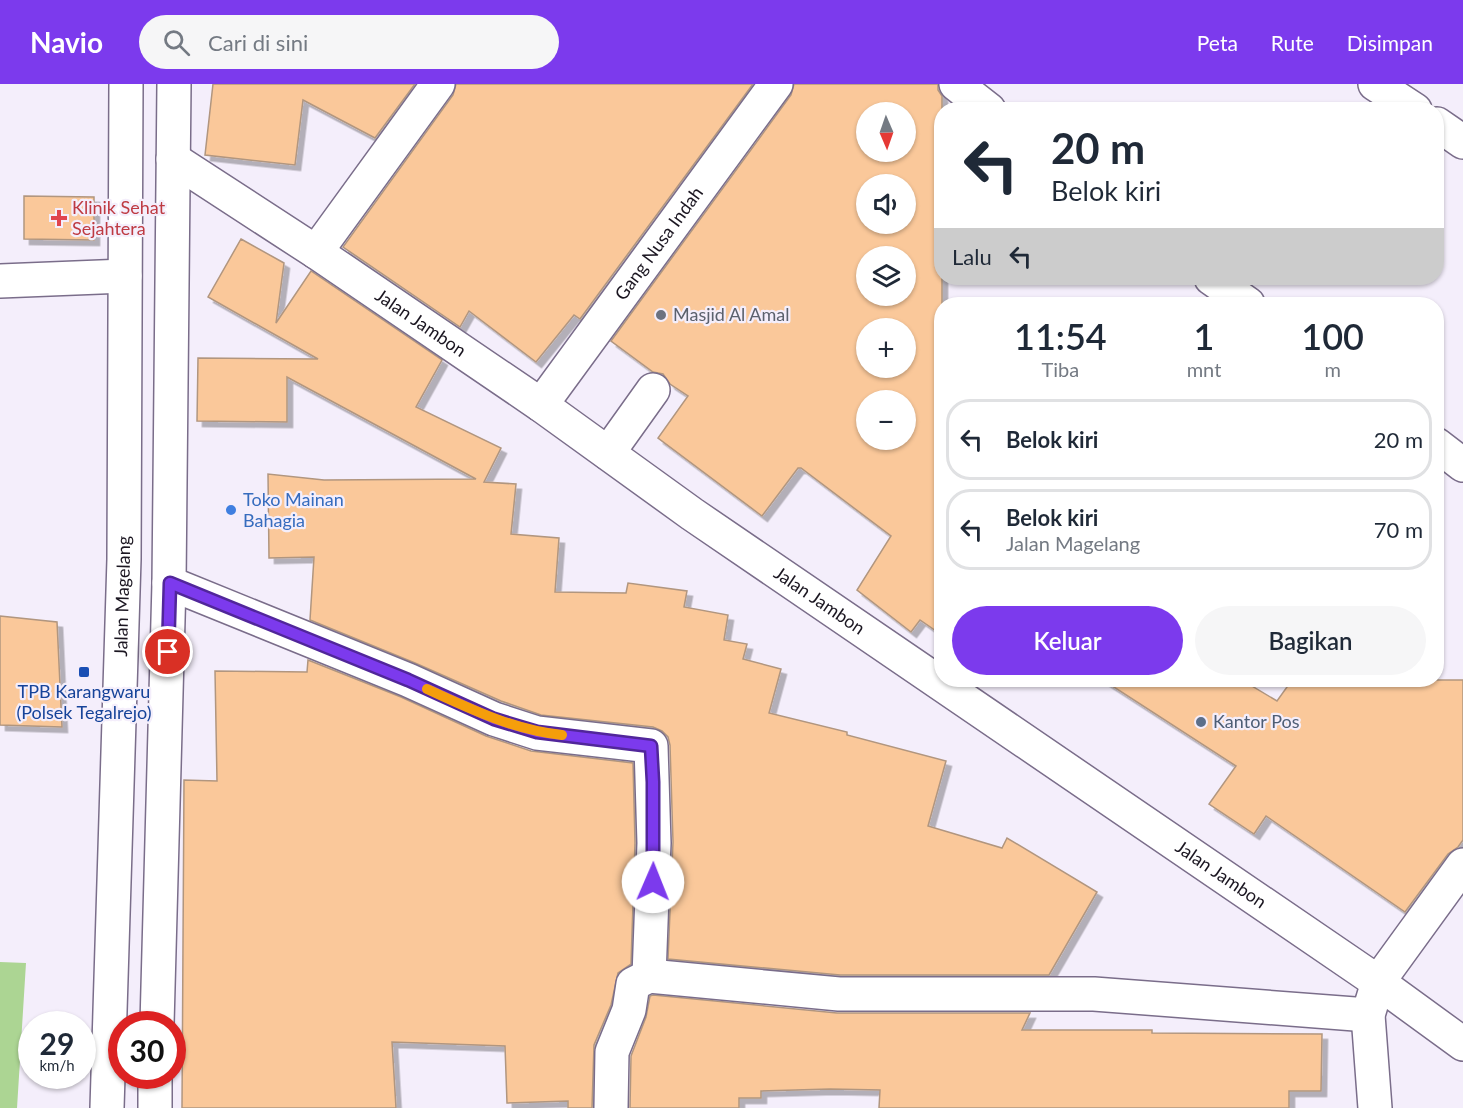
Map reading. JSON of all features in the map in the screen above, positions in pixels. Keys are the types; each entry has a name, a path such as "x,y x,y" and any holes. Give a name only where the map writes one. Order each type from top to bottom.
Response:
{"main road":[{"name":"Jalan Magelang","path":"107,1108 124,559 126,84"},
{"path":"157,1011 170,583 174,84"},
{"path":"316,252 438,84"},
{"name":"Gang Nusa Indah","path":"541,405 776,84"},
{"path":"956,84 979,102"},
{"path":"1375,84 1403,102"},
{"path":"1444,129 1463,142"},
{"name":"Jalan Jambon","path":"173,159 316,252 541,405 712,527 934,679"},
{"path":"0,281 125,276"},
{"path":"1221,285 1238,297"},
{"path":"608,453 653,390"},
{"path":"1444,450 1463,465"},
{"path":"170,583 408,680 494,719 537,732 651,746 654,843 649,976"},
{"name":"Jalan Jambon","path":"946,687 1378,982 1463,1044"},
{"path":"1375,1108 1368,1015 1378,982 1463,865"},
{"path":"611,1108 612,1052 629,1010 633,984 649,976 839,994 1094,994 1368,1015"},
{"path":"154,1108 155,1089"}],"green space":[{"path":"0,962 26,963 23,1011 18,1011 17,1108 0,1108"}],"building":[{"path":"213,84 415,84 375,138 303,100 295,165 205,155"},
{"path":"456,84 753,84 580,319 574,315 536,362 469,311 460,327 343,247 453,95"},
{"path":"794,84 938,84 942,102 934,102 934,285 942,285 942,297 934,297 934,630 920,620 911,632 857,590 891,536 801,468 798,468 762,516 658,438 688,396 670,384 663,374 653,372 611,341 791,95"},
{"name":"Klinik Sehat Sejahtera","path":"24,196 94,197 94,240 24,239"},
{"path":"241,239 284,263 276,323 311,271 442,360 416,407 501,448 484,482 516,484 511,534 559,538 555,592 626,593 628,583 687,591 684,607 728,615 724,640 747,644 743,659 781,669 769,713 847,732 847,735 946,761 928,826 1002,848 1007,838 1097,892 1049,975 840,975 668,959 673,842 668,737 653,727 541,715 501,701 310,620 314,557 269,558 268,474 324,480 476,479 287,377 287,422 197,421 198,358 318,359 208,297"},
{"path":"0,616 57,622 62,727 0,725"},
{"path":"308,660 401,697 486,736 531,751 633,763 635,843 631,964 618,973 611,1005 594,1045 592,1108 568,1108 568,1101 507,1103 505,1046 392,1042 396,1108 182,1108 182,1089 186,1089 186,1011 183,1011 184,780 217,781 215,671 307,672"},
{"path":"1444,680 1463,680 1463,840 1448,854 1405,912 1266,816 1254,834 1209,804 1236,766 1114,687 1254,687 1277,701 1287,687 1444,687"},
{"path":"650,996 837,1013 1030,1013 1022,1030 1322,1034 1321,1091 1289,1091 1289,1108 879,1108 880,1090 830,1089 761,1091 761,1098 739,1098 739,1108 630,1108 631,1056 646,1017"}],"slow traffic":[{"path":"427,689 494,719 537,732 562,735"}],"place":[{"name":"Klinik Sehat Sejahtera","path":"59,218"},
{"name":"Masjid Al Amal","path":"661,315"},
{"name":"Toko Mainan Bahagia","path":"231,510"},
{"name":"TPB Karangwaru (Polsek Tegalrejo)","path":"84,672"},
{"name":"Kantor Pos","path":"1201,722"}],"route":[{"path":"168,652 170,583 408,680 494,719 537,732 651,746 653,882"}]}
